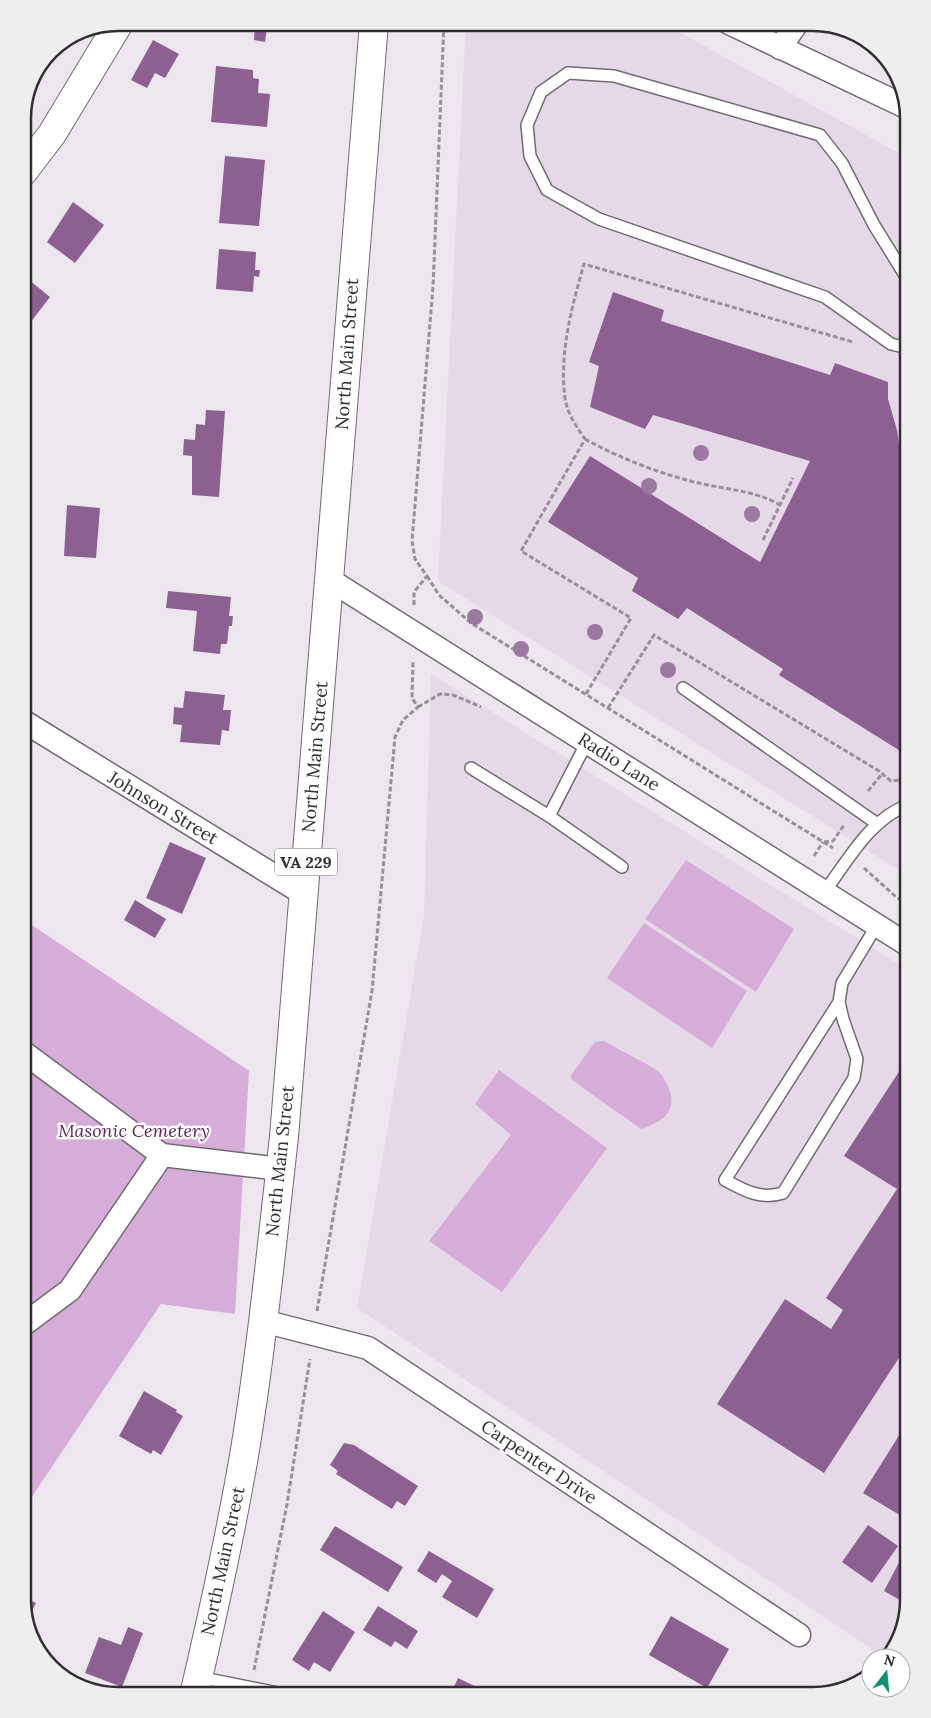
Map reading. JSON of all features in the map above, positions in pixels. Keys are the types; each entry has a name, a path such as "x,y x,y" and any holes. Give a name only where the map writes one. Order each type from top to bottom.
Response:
{"main road":[{"name":"North Main Street","path":"196,1686 220,1583 245,1450 263,1321 280,1169 330,580 373,31"},
{"path":"31,162 52,134 113,32"}],"street":[{"path":"745,31 898,103"},
{"path":"780,48 792,31"},
{"name":"Radio Lane","path":"330,580 900,940"},
{"name":"Johnson Street","path":"31,726 304,894"},
{"path":"31,1058 162,1155 280,1169"},
{"path":"31,1318 70,1290 162,1155"},
{"name":"Carpenter Drive","path":"263,1321 368,1348 799,1635"}],"lane":[{"path":"900,267 874,225 842,163 820,135 614,76 568,73 541,92 527,125 530,156 547,190 599,220 824,297 891,344 900,346"},
{"path":"683,688 876,823"},
{"path":"549,816 587,742"},
{"path":"471,768 549,816 622,866"},
{"path":"825,891 876,823 893,810 900,808"},
{"path":"839,1002 725,1180 757,1196 771,1197 783,1194 854,1078 857,1058 842,1019 839,1002 842,983 877,925"},
{"path":"196,1686 223,1687"}],"path":[{"path":"444,31 433,287 412,541 415,559 439,595 471,623 823,842 833,841 849,818"},
{"path":"780,505 752,493 701,484 666,473 616,454 585,439 573,422 565,398 564,350 584,264 859,344"},
{"path":"585,439 520,551 631,618 586,694"},
{"path":"763,540 793,478"},
{"path":"414,592 427,576"},
{"path":"608,708 654,635 891,781 900,780"},
{"path":"317,1313 373,984 395,737 403,720 418,707 412,698"},
{"path":"868,791 882,774"},
{"path":"866,869 900,899"},
{"path":"250,1687 288,1504 311,1355"}],"shaded area":[{"path":"466,31 678,31 900,154 900,871 438,581"},
{"path":"431,674 900,965 900,1600 895,1628 885,1648 871,1648 357,1308 424,915"}],"green space":[{"path":"686,860 794,929 756,992 645,919"},
{"path":"644,923 747,991 712,1048 607,978"},
{"name":"Masonic Cemetery","path":"31,924 249,1071 235,1314 161,1304 31,1498"},
{"path":"604,1041 650,1066 662,1075 671,1094 672,1101 667,1114 662,1119 641,1129 572,1080 571,1075 595,1042"},
{"path":"499,1070 607,1148 502,1292 429,1241 511,1135 475,1104"}],"building":[{"path":"255,31 266,31 265,42 254,40"},
{"path":"153,40 179,54 165,78 155,73 147,88 131,80"},
{"path":"216,66 253,70 253,78 259,79 258,93 270,94 267,127 211,122"},
{"path":"225,156 265,160 259,226 219,223"},
{"path":"73,202 104,225 75,263 47,242"},
{"path":"219,249 256,252 255,270 260,270 259,277 254,276 253,292 216,289"},
{"path":"31,282 50,297 31,322"},
{"path":"613,292 664,310 661,321 830,375 835,363 888,382 888,399 897,430 900,450 900,751 779,675 783,669 687,608 678,619 632,591 638,578 548,522 590,456 760,562 810,461 653,415 645,429 590,407 599,366 589,362"},
{"path":"206,410 225,411 219,497 192,495 192,456 183,455 184,439 195,440 196,424 205,425"},
{"path":"67,505 100,508 96,558 64,556"},
{"path":"168,591 231,597 229,616 233,616 232,626 229,626 227,644 221,644 220,654 193,651 197,611 166,608"},
{"path":"185,691 225,695 223,710 231,710 229,731 222,730 220,745 180,742 182,725 173,724 174,707 183,708"},
{"path":"170,842 206,858 182,914 146,898"},
{"path":"135,900 166,919 155,938 124,920"},
{"path":"900,1070 900,1356 824,1473 717,1404 785,1299 831,1329 843,1310 826,1298 897,1189 844,1156"},
{"path":"144,1391 177,1410 176,1412 183,1416 161,1455 153,1450 151,1454 119,1436"},
{"path":"900,1434 900,1515 863,1493"},
{"path":"344,1443 354,1445 418,1486 405,1506 397,1501 392,1509 336,1474 338,1471 330,1465"},
{"path":"868,1525 898,1546 872,1583 842,1562"},
{"path":"335,1526 403,1567 388,1592 320,1550"},
{"path":"429,1551 494,1589 477,1618 442,1597 452,1581 442,1574 436,1583 417,1571"},
{"path":"900,1561 900,1600 884,1591"},
{"path":"31,1601 36,1603 32,1611"},
{"path":"378,1606 418,1631 407,1649 395,1641 391,1647 363,1630"},
{"path":"323,1611 355,1632 330,1672 314,1662 309,1671 292,1660"},
{"path":"671,1616 729,1649 708,1687 649,1655"},
{"path":"128,1627 143,1633 122,1687 85,1673 99,1637 121,1645"},
{"path":"458,1678 477,1687 454,1687"}]}
